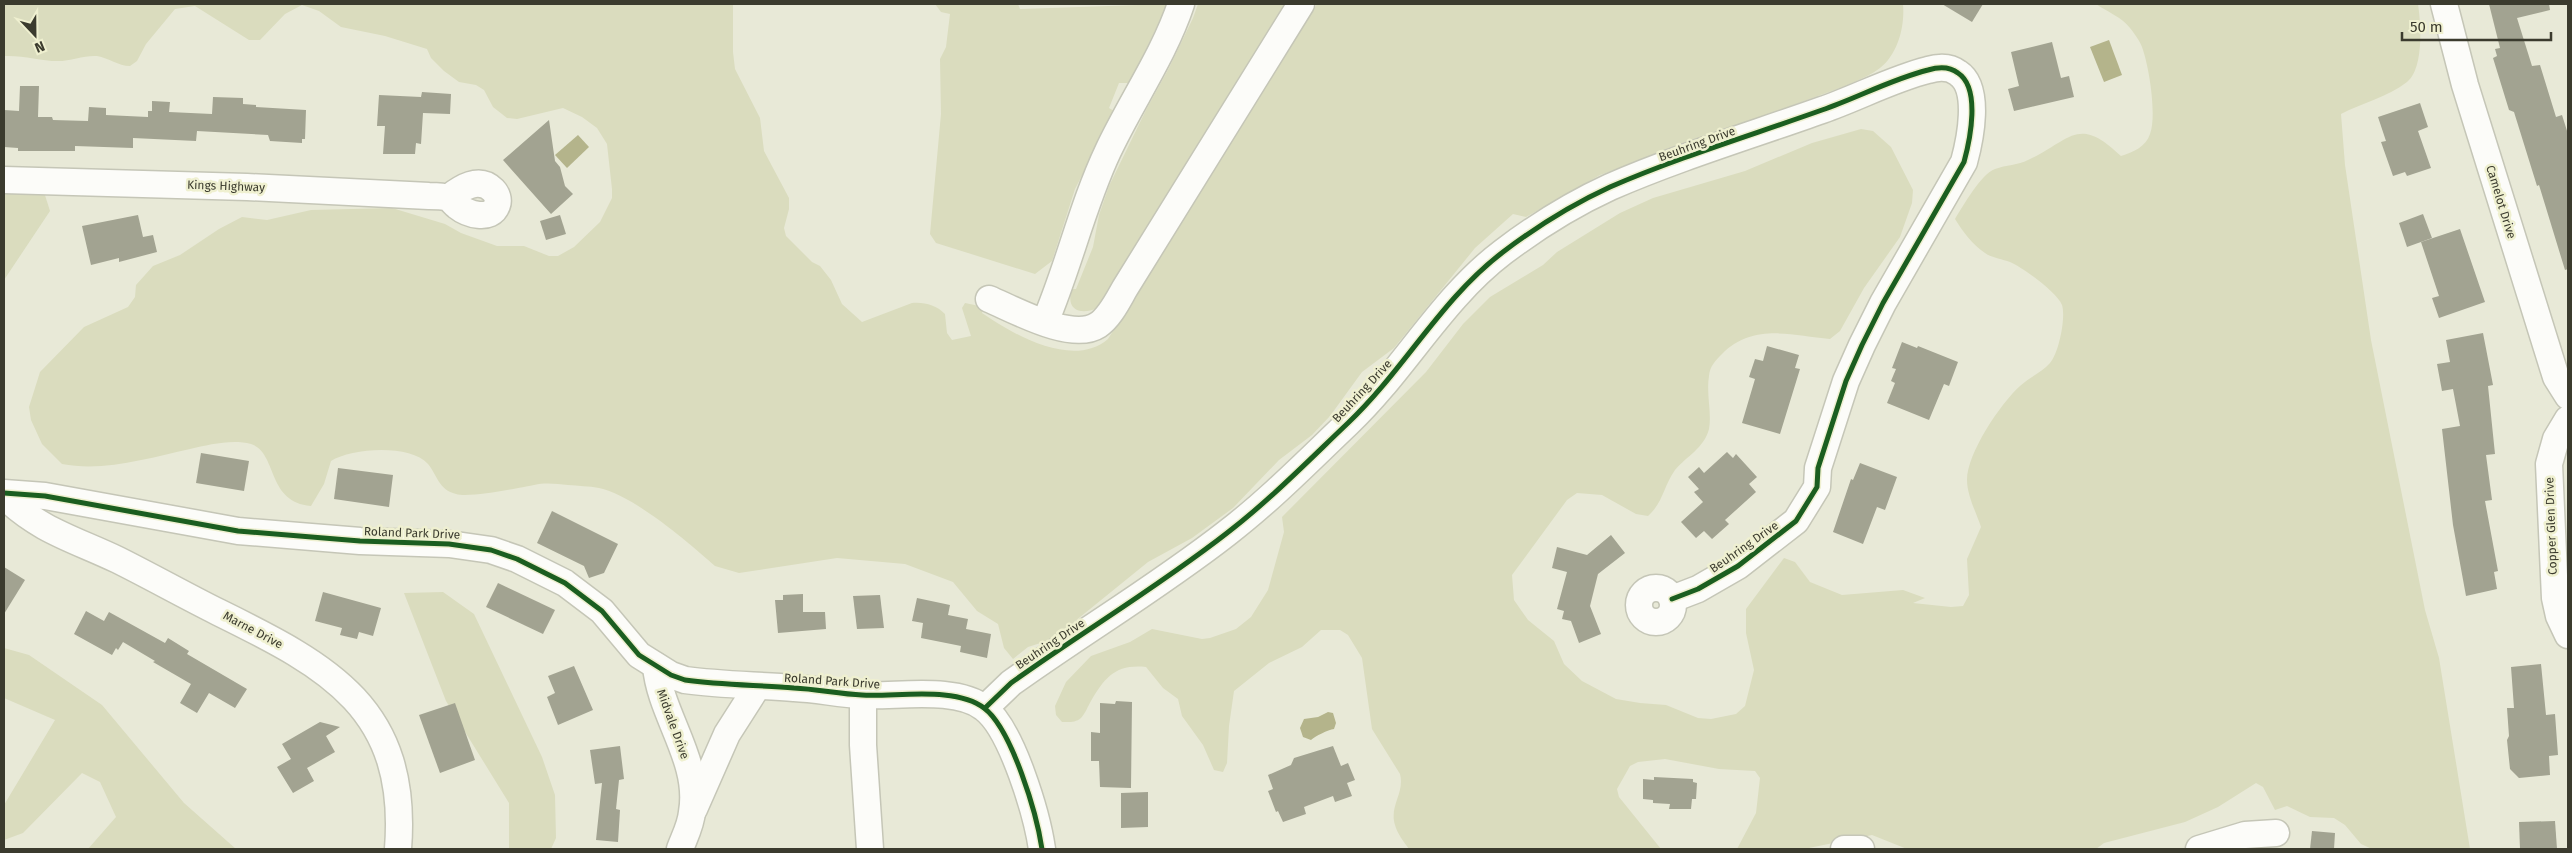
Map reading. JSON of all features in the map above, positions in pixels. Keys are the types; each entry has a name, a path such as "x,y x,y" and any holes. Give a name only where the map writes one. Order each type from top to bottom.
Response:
{"street":[{"path":"1045,322 1058,291 1099,171 1169,33 1181,4"},
{"path":"989,299 1045,322 1077,331 1098,325 1108,316 1301,4"},
{"name":"Camelot Drive","path":"2444,4 2465,85 2554,368 2563,390 2568,396"},
{"name":"Beuhring Drive","path":"986,708 1011,684 1202,551 1248,516 1364,407 1439,316 1481,271 1527,235 1580,202 1634,178 1844,102 1926,70 1949,68 1964,78 1969,89 1972,121 1964,162 1865,338 1846,382 1818,468 1817,487 1796,521 1754,556 1725,575 1672,599"},
{"name":"Kings Highway","path":"4,180 247,187 448,198"},
{"name":"Copper Glen Drive","path":"2568,419 2556,439 2549,464 2555,598 2559,616 2568,635"},
{"name":"Roland Park Drive","path":"4,494 45,496 238,531 360,541 448,544 491,550 543,570 586,597 616,627 639,655 656,666 685,680 757,687 792,687 863,695 950,696 967,699 986,708"},
{"name":"Marne Drive","path":"4,494 18,510 47,530 119,561 243,624 323,669 341,684 373,722 395,771 399,795 398,849"},
{"name":"Midvale Drive","path":"656,666 660,690 686,759 691,782 692,812"},
{"name":"Midvale Drive","path":"680,849 692,812 727,734 757,687"},
{"name":"Roland Park Drive","path":"863,695 863,746 870,849"},
{"path":"986,708 996,719 1008,739 1034,816 1042,849"},
{"path":"2199,849 2246,835 2276,833"},
{"path":"1844,849 1861,849"}],"shaded area":[{"path":"4,4 733,4 735,69 760,118 764,151 789,198 789,209 784,228 786,236 812,262 820,266 831,280 842,304 862,322 912,303 930,305 938,308 945,314 947,333 952,340 971,336 962,308 965,303 984,307 982,313 1010,331 1027,339 1061,350 1078,351 1094,347 1108,339 1317,4 1903,4 1903,21 1899,39 1891,55 1880,68 1869,75 1848,85 1600,175 1526,217 1513,214 1475,248 1394,348 1362,372 1330,416 1312,435 1279,460 1233,508 1192,538 1148,562 1053,639 1028,647 1013,659 1004,648 998,624 977,611 953,582 905,564 837,558 739,573 715,566 644,509 613,492 599,488 543,484 483,494 456,494 442,486 428,464 420,458 408,453 381,450 352,453 331,461 324,484 311,506 297,503 286,496 279,487 265,457 259,449 251,444 228,442 212,444 143,460 110,465 78,466 62,464 42,444 31,420 29,407 40,372 84,327 128,307 135,297 136,285 153,266 180,255 219,229 242,217 267,220 311,210 392,208 445,224 461,233 497,246 524,246 549,256 558,256 574,247 600,222 612,198 607,144 597,128 582,117 563,108 517,119 507,118 493,107 484,90 476,85 459,82 431,58 427,49 385,36 341,27 319,11 302,5 285,14 260,40 249,40 195,6 175,9 146,44 137,61 130,66 121,65 97,56 58,61 4,56"},
{"path":"935,4 1018,4 1020,9 1168,4 1131,80 1128,83 1119,83 1109,108 1114,111 1113,115 1075,189 1052,261 1035,274 936,243 930,234 941,114 940,59 946,47 950,14 941,12"},
{"path":"1198,4 1286,4 1097,308 1080,311 1072,306 1070,296 1072,289 1076,289 1093,247 1099,215 1109,186 1169,68"},
{"path":"2096,4 2418,4 2420,45 2419,56 2412,75 2407,82 2392,92 2341,114 2345,165 2371,340 2425,610 2439,658 2470,849 2372,849 2361,844 2345,825 2334,818 2310,817 2287,806 2275,810 2263,787 2256,783 2218,807 2185,822 2104,843 2096,849 1907,849 1872,835 1804,849 1737,849 1756,813 1760,778 1755,771 1719,769 1665,759 1638,762 1630,766 1617,789 1619,797 1661,849 1409,849 1397,831 1394,818 1401,781 1400,774 1372,729 1362,658 1348,635 1340,630 1321,630 1302,647 1269,663 1234,691 1229,726 1227,763 1223,772 1214,770 1203,745 1182,716 1178,699 1163,688 1146,667 1127,668 1112,674 1101,685 1079,720 1062,722 1056,715 1055,706 1066,682 1091,656 1130,642 1152,629 1202,639 1236,629 1251,617 1268,590 1284,532 1282,517 1426,372 1463,324 1490,297 1543,265 1557,252 1620,213 1653,198 1745,171 1812,143 1861,129 1873,131 1891,147 1913,190 1912,203 1900,237 1864,288 1840,331 1830,339 1773,333 1746,338 1734,344 1722,354 1710,369 1708,390 1710,423 1707,436 1699,447 1675,470 1653,511 1648,516 1636,514 1602,495 1577,493 1567,500 1512,575 1514,600 1528,620 1554,641 1564,664 1582,681 1616,699 1666,705 1698,718 1711,719 1736,714 1745,706 1754,670 1746,633 1746,609 1784,558 1795,562 1810,582 1842,595 1903,590 1925,598 1913,603 1951,607 1963,606 1969,595 1967,559 1981,527 1967,486 1968,469 1986,429 2004,404 2020,386 2050,363 2061,335 2063,311 2059,300 2047,287 2010,262 1985,253 1968,237 1955,219 1973,191 1990,172 2028,160 2065,139 2084,134 2095,136 2121,156 2138,148 2148,139 2153,115 2149,78 2142,47 2127,24"},
{"path":"2109,40 2122,75 2104,82 2090,47"},
{"path":"578,135 589,147 567,168 555,155"},
{"path":"4,192 44,192 50,211 4,280"},
{"path":"443,592 474,614 542,757 555,795 556,838 551,849 509,849 509,803 446,701 404,593"},
{"path":"4,648 29,655 102,705 184,803 236,849 88,849 116,817 100,782 82,773 23,833 4,840 4,805 55,720 4,698"},
{"path":"1328,712 1333,713 1336,723 1334,729 1322,733 1311,740 1303,737 1300,728 1304,719 1318,717"}],"building":[{"path":"1942,4 1983,4 1972,22"},
{"path":"2489,4 2549,4 2550,10 2517,18 2532,66 2540,65 2556,117 2562,115 2568,134 2568,269 2565,270 2539,185 2537,186 2514,112 2509,110 2493,58 2497,56 2495,49 2500,48"},
{"path":"2052,42 2061,78 2069,76 2074,97 2014,111 2008,89 2019,86 2011,52"},
{"path":"20,86 39,86 38,117 52,117 53,120 88,121 89,107 106,108 106,115 148,117 148,111 152,111 152,101 170,102 169,112 212,114 213,97 243,98 243,104 256,105 256,107 306,110 305,139 302,139 302,143 270,141 268,135 197,131 196,141 133,138 133,148 75,146 75,151 18,151 18,148 4,147 4,110 19,111"},
{"path":"422,92 451,94 450,114 423,113 421,144 416,143 415,154 383,154 385,126 377,126 379,95 421,97"},
{"path":"2420,103 2428,127 2418,131 2431,168 2407,176 2405,172 2393,176 2381,142 2386,141 2378,117"},
{"path":"549,120 555,161 560,167 565,186 573,194 551,214 503,160"},
{"path":"2423,214 2432,238 2407,247 2399,223"},
{"path":"138,215 143,237 153,235 157,252 119,262 119,258 91,265 82,226"},
{"path":"560,215 566,234 546,240 540,221"},
{"path":"2460,229 2485,302 2439,318 2432,298 2439,296 2421,242"},
{"path":"2483,333 2493,385 2488,386 2495,454 2486,455 2492,500 2485,501 2498,571 2494,572 2497,589 2466,596 2453,525 2442,429 2460,426 2453,389 2442,391 2437,364 2450,362 2446,340"},
{"path":"1902,342 1917,348 1918,346 1958,362 1949,386 1944,384 1929,420 1887,403 1895,383 1891,381 1896,369 1892,368"},
{"path":"1767,346 1799,355 1795,368 1800,369 1780,434 1742,423 1755,379 1749,377 1755,359 1763,361"},
{"path":"1727,452 1733,458 1736,454 1757,477 1749,484 1756,492 1725,520 1729,524 1712,539 1704,531 1696,538 1681,522 1703,502 1694,492 1699,489 1688,477 1699,467 1704,473"},
{"path":"201,453 249,461 244,491 196,483"},
{"path":"1860,463 1897,477 1885,510 1877,507 1863,544 1833,532 1851,479 1853,480"},
{"path":"338,468 393,475 389,507 334,499"},
{"path":"552,511 618,544 604,573 589,578 584,566 537,543"},
{"path":"1611,535 1625,553 1598,574 1590,606 1601,634 1579,643 1571,621 1562,619 1564,611 1557,609 1567,572 1552,568 1557,547 1587,555"},
{"path":"4,567 25,580 4,614"},
{"path":"498,583 555,610 543,634 486,607"},
{"path":"323,592 381,608 373,636 359,632 357,639 340,635 342,628 315,621"},
{"path":"803,594 803,612 825,612 826,629 778,633 775,600 783,600 783,595"},
{"path":"880,595 884,628 857,629 853,596"},
{"path":"917,598 950,605 948,615 968,619 966,629 991,634 987,658 960,652 961,646 921,638 923,623 912,621"},
{"path":"86,611 104,621 109,612 165,643 168,638 189,651 187,654 247,689 235,708 209,693 197,713 180,703 191,684 123,642 112,655 74,634"},
{"path":"2541,664 2546,715 2555,714 2558,755 2549,756 2550,775 2519,778 2510,769 2507,740 2509,736 2507,708 2514,708 2511,667"},
{"path":"574,666 593,710 558,725 547,697 555,693 548,676"},
{"path":"1116,701 1132,702 1131,788 1100,787 1099,761 1091,761 1091,732 1100,733 1100,703 1115,704"},
{"path":"455,703 475,760 440,773 419,715"},
{"path":"320,722 340,727 326,736 335,752 307,768 314,781 293,793 277,767 291,759 282,744"},
{"path":"620,746 624,779 619,780 616,809 620,810 618,842 596,840 602,783 595,784 590,750"},
{"path":"1333,746 1341,766 1348,763 1355,780 1347,783 1352,796 1335,802 1333,796 1304,807 1306,814 1283,822 1278,811 1276,812 1268,791 1273,789 1268,775 1291,765 1294,758"},
{"path":"1654,777 1693,779 1693,782 1697,783 1696,799 1692,799 1691,809 1669,809 1670,804 1653,803 1653,800 1643,799 1643,779 1654,780"},
{"path":"1148,792 1148,827 1121,828 1121,793"},
{"path":"2555,821 2557,849 2520,849 2519,822"},
{"path":"2312,831 2335,833 2334,849 2310,849"}],"cycle path":[{"path":"985,708 1011,683 1201,553 1259,507 1368,402 1460,291 1503,252 1528,234 1569,208 1596,194 1662,166 1822,110 1915,74 1940,68 1955,71 1965,80 1972,102 1971,128 1964,162 1883,303 1862,345 1846,381 1818,468 1817,487 1796,521 1738,566 1698,589 1672,599"},
{"path":"4,493 45,496 238,531 360,541 449,544 491,550 517,559 565,583 602,611 639,655 671,675 685,680 862,695 942,695 972,701 984,708 994,719 1013,753 1029,795 1042,849"}]}
